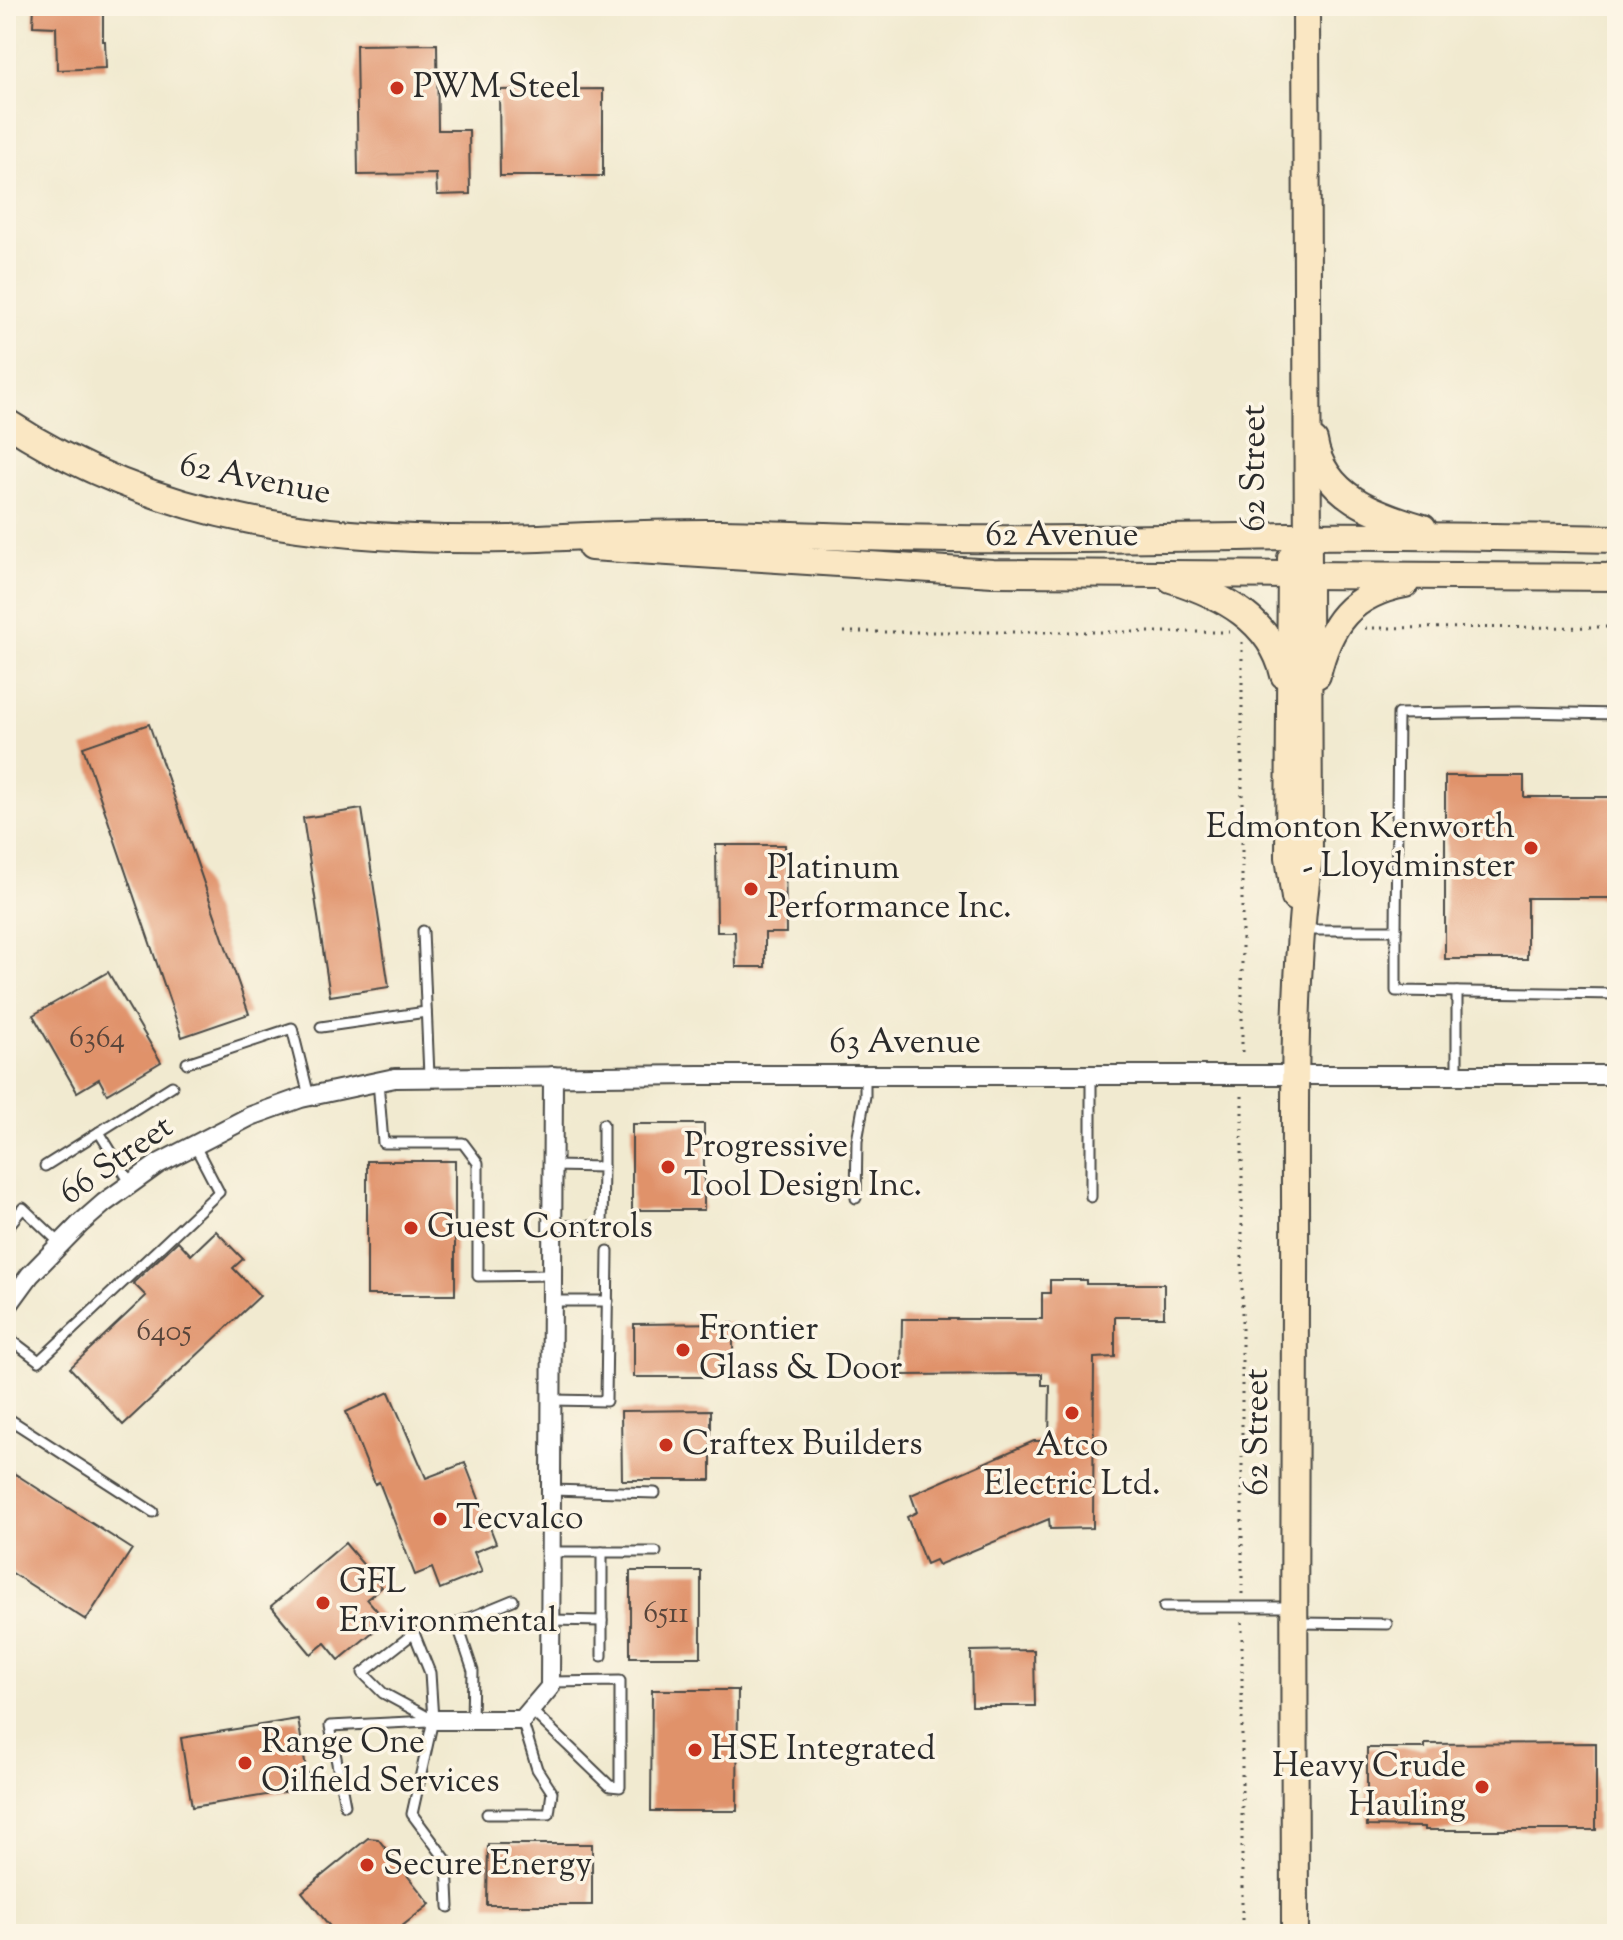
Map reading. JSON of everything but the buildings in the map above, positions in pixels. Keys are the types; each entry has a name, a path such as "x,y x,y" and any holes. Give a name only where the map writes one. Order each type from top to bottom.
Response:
{"main road":[{"name":"62 Street","path":"1290,6 1300,574 1309,722 1309,858 1299,930 1296,1074 1295,1934"},
{"name":"62 Street","path":"1299,536 1306,388 1306,6"},
{"path":"1306,388 1316,453 1327,475 1353,500 1379,515 1453,537"},
{"name":"62 Avenue","path":"6,422 121,484 173,503 257,523 351,535 508,539 632,552 748,556 954,571 1617,577"},
{"name":"62 Avenue","path":"508,539 631,532 954,539 1299,536 1617,539"},
{"path":"1148,572 1205,592 1250,618 1274,646 1289,698"},
{"name":"62 Street","path":"1299,930 1289,857 1289,698 1300,574"},
{"path":"1309,722 1322,654 1342,617 1364,597 1381,589 1447,576"}],"street":[{"name":"63 Avenue","path":"199,1142 251,1116 309,1096 378,1081 429,1076 1617,1075"},
{"path":"433,1720 526,1715 550,1687 553,1076"},
{"name":"66 Street","path":"6,1308 30,1275 104,1203 199,1142"}],"lane":[{"path":"1617,714 1398,714 1396,930 1396,991 1617,994"},
{"path":"1299,930 1396,930"},
{"path":"423,931 429,1076"},
{"path":"1457,992 1457,1075"},
{"path":"321,1027 426,1012"},
{"path":"187,1063 292,1028 309,1096"},
{"path":"856,1198 857,1141 865,1096 865,1075"},
{"path":"1091,1075 1091,1197"},
{"path":"378,1081 383,1143 463,1143 478,1163 478,1276 552,1275"},
{"path":"45,1166 172,1086"},
{"path":"552,1226 602,1226 603,1124"},
{"path":"99,1132 131,1184"},
{"path":"6,1336 39,1361 219,1192 199,1142"},
{"path":"553,1166 603,1167"},
{"path":"6,1229 23,1208 60,1243"},
{"path":"552,1400 606,1401 608,1251"},
{"path":"552,1301 608,1301"},
{"path":"6,1417 153,1512"},
{"path":"551,1490 655,1493"},
{"path":"551,1552 656,1552"},
{"path":"602,1552 602,1656"},
{"path":"472,1720 473,1671 457,1623 513,1600"},
{"path":"1164,1607 1387,1624"},
{"path":"551,1620 602,1621"},
{"path":"433,1720 383,1693 363,1673 414,1633 430,1673 433,1720 412,1814 447,1861 449,1907"},
{"path":"526,1715 610,1786 620,1787 620,1681 550,1682"},
{"path":"487,1814 549,1814 552,1792 537,1769 526,1715"},
{"path":"345,1805 330,1726 433,1720"}],"path":[{"path":"1356,626 1617,627"},
{"path":"844,632 1232,632 1238,636 1243,1052"},
{"path":"1242,1093 1242,1590"},
{"path":"1242,1622 1242,1934"}],"place":[{"name":"PWM Steel","path":"397,88"},
{"name":"Edmonton Kenworth - Lloydminster","path":"1531,848"},
{"name":"Platinum Performance Inc.","path":"751,889"},
{"name":"Progressive Tool Design Inc.","path":"668,1167"},
{"name":"Guest Controls","path":"411,1228"},
{"name":"Frontier Glass & Door","path":"683,1350"},
{"name":"Atco Electric Ltd.","path":"1072,1413"},
{"name":"Craftex Builders","path":"666,1445"},
{"name":"Tecvalco","path":"440,1519"},
{"name":"GFL Environmental","path":"323,1603"},
{"name":"HSE Integrated","path":"695,1750"},
{"name":"Range One Oilfield Services","path":"245,1763"},
{"name":"Heavy Crude Hauling","path":"1482,1787"},
{"name":"Secure Energy","path":"367,1865"}]}
